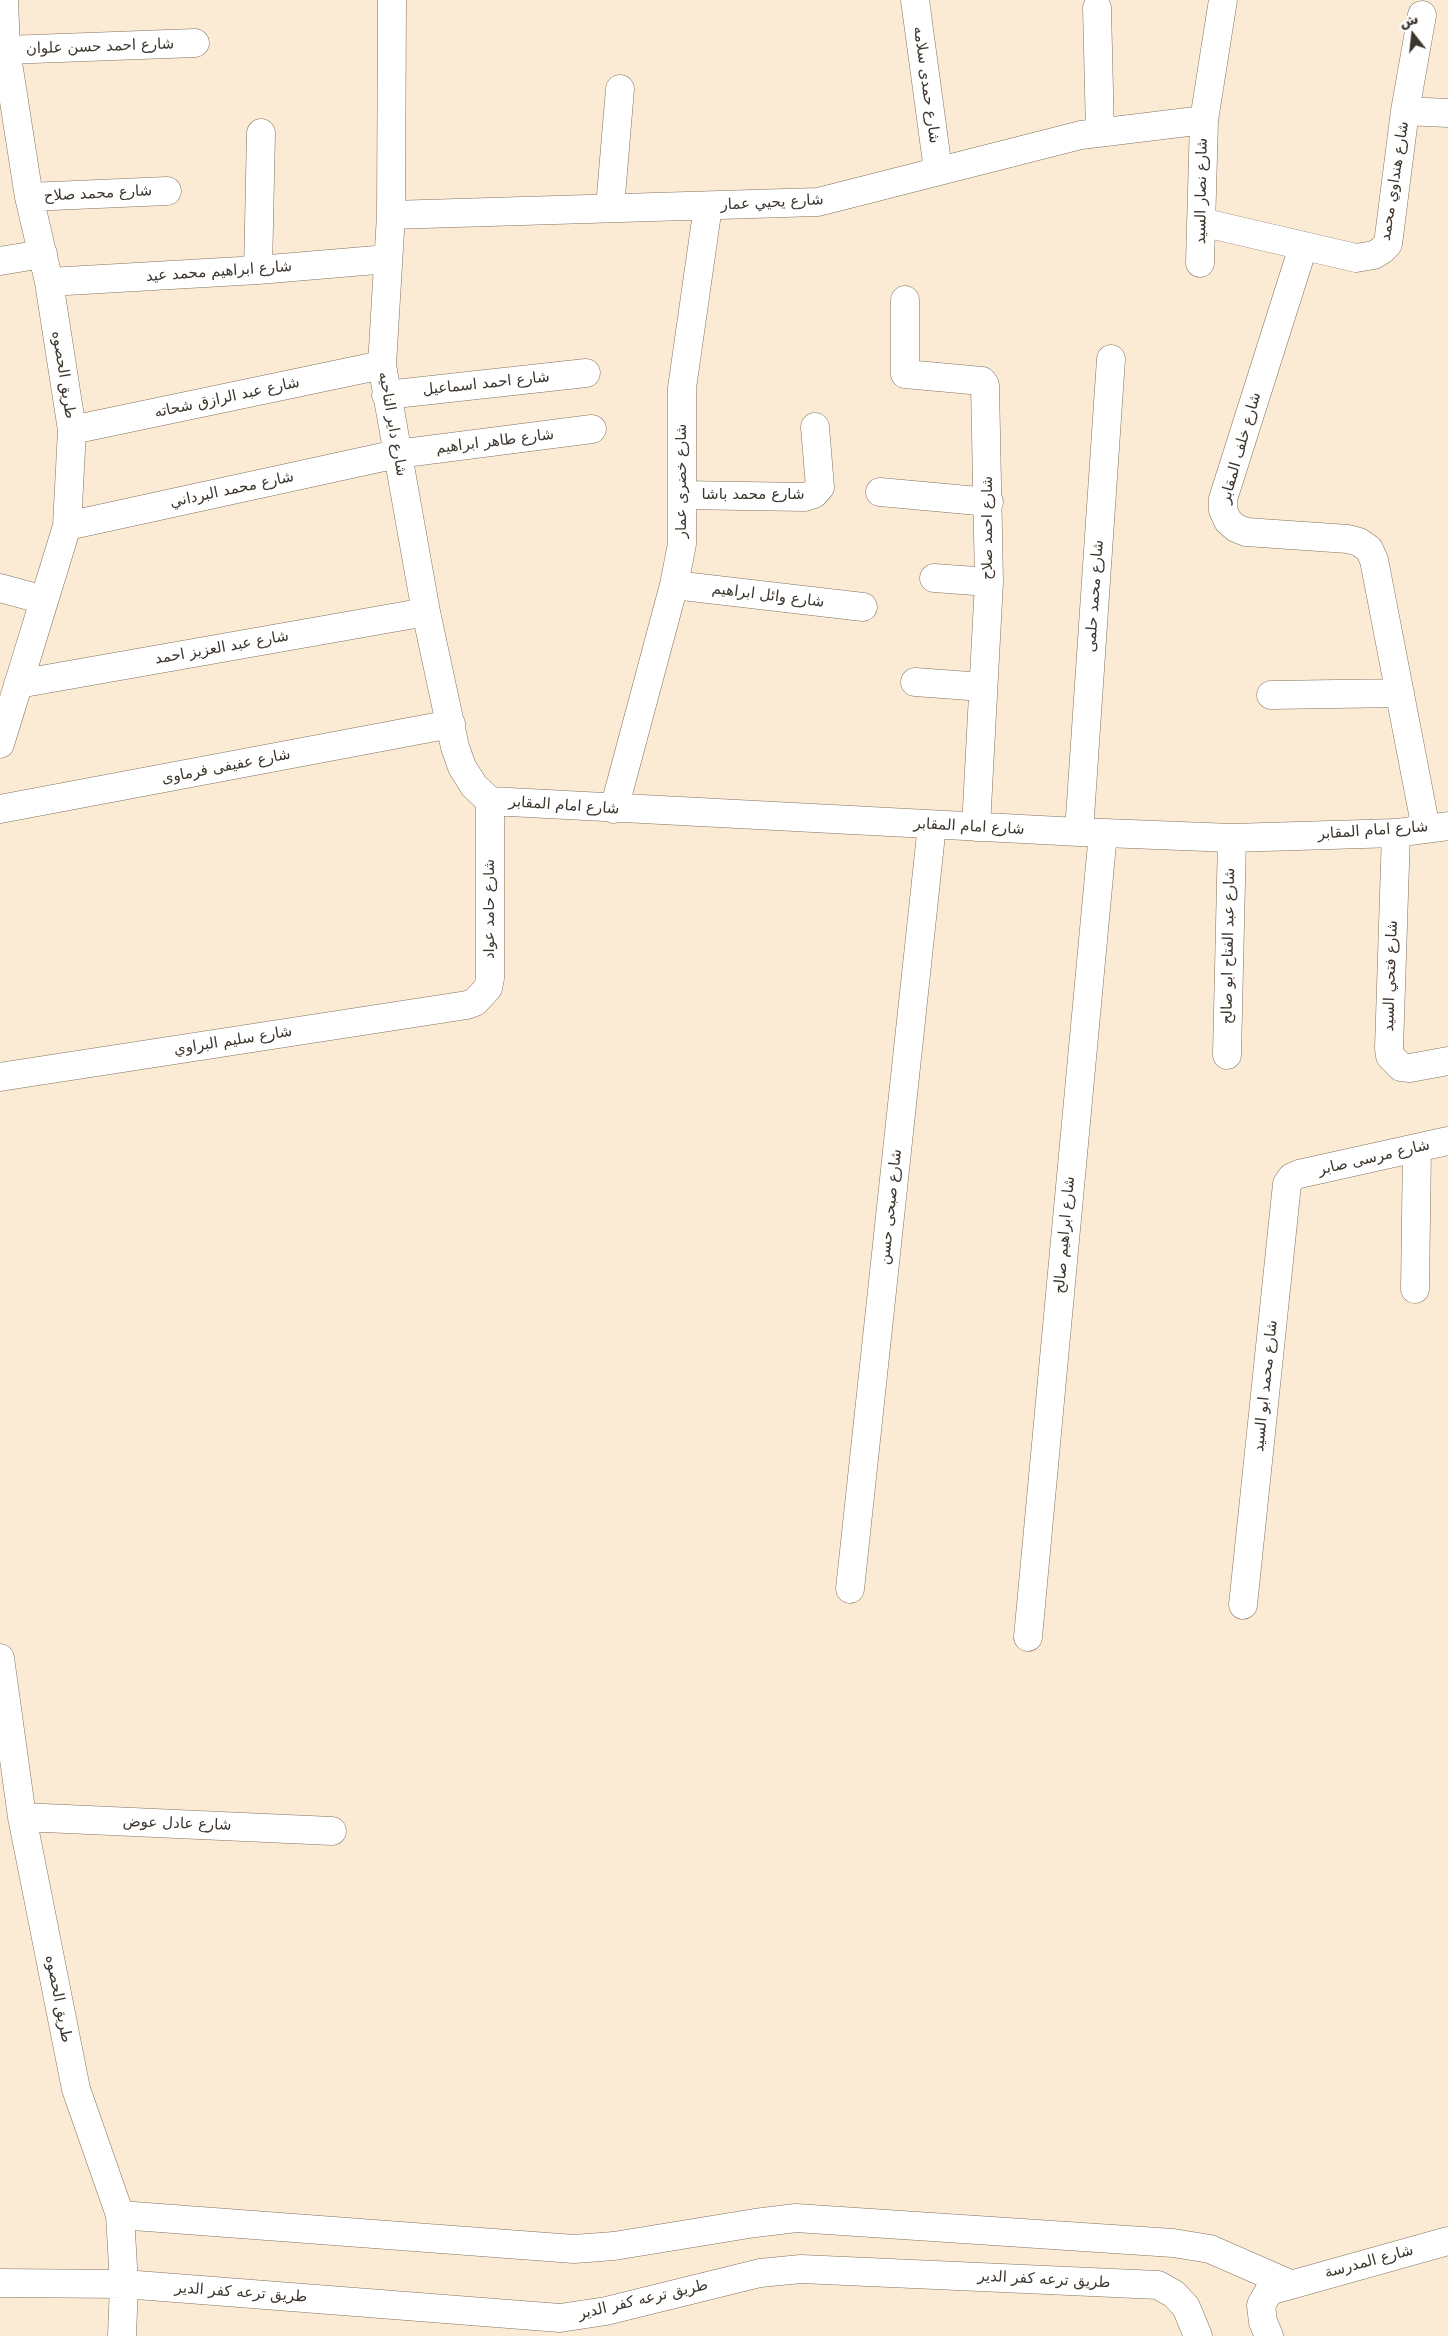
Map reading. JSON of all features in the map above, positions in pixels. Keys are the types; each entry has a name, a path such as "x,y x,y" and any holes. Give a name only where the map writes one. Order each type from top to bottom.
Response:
{"street":[{"name":"طريق الحصوه","path":"0,744 67,526 72,430 49,282 29,197 6,50 4,0"},
{"name":"شارع داير الناحيه","path":"392,0 391,215 382,365 426,612 455,747 462,767 474,786 490,802"},
{"name":"شارع حمدى سلامه","path":"915,0 938,170"},
{"name":"شارع نصار السيد","path":"1200,263 1204,120 1223,0"},
{"path":"1097,8 1100,132"},
{"name":"شارع هنداوي محمد","path":"1201,222 1303,248 1356,258 1374,255 1388,244 1405,111 1422,15"},
{"name":"شارع احمد حسن علوان","path":"6,50 195,43"},
{"path":"610,207 620,89"},
{"path":"1405,111 1448,113"},
{"name":"شارع يحيي عمار","path":"391,215 610,207 708,206 831,200 938,170 1081,134 1204,120"},
{"path":"258,270 261,133"},
{"name":"شارع محمد صلاح","path":"29,197 167,191"},
{"name":"شارع خضرى عمار","path":"614,809 674,585 682,544 682,388 708,206"},
{"name":"شارع خلف المقابر","path":"1303,248 1224,499 1223,510 1232,524 1246,532 1348,539 1359,542 1369,550 1374,560 1400,693 1437,827"},
{"path":"0,261 43,254"},
{"name":"شارع ابراهيم محمد عيد","path":"49,282 258,270 388,259"},
{"name":"شارع احمد صلاح","path":"905,300 905,374 982,382 984,384 988,502 988,582 976,827"},
{"name":"شارع محمد حلمى","path":"1091,833 1111,359"},
{"name":"شارع عبد الرازق شحاته","path":"72,430 382,365"},
{"name":"شارع احمد اسماعيل","path":"386,395 586,373"},
{"name":"شارع محمد باشا","path":"682,495 805,497 814,494 820,488 815,427"},
{"name":"شارع طاهر ابراهيم","path":"397,454 592,429"},
{"name":"شارع محمد البرداني","path":"67,526 397,454"},
{"path":"880,492 988,502"},
{"path":"934,578 988,582"},
{"name":"شارع وائل ابراهيم","path":"674,585 863,607"},
{"path":"0,588 44,600"},
{"name":"شارع عبد العزيز احمد","path":"18,684 426,612"},
{"path":"915,682 983,687"},
{"path":"1271,694 1400,693"},
{"name":"شارع عفيفى فرماوى","path":"0,809 451,724"},
{"name":"شارع امام المقابر","path":"490,802 1091,833 1232,838 1396,833 1437,827"},
{"name":"شارع حامد عواد","path":"467,1005 482,996 490,978 490,802"},
{"name":"شارع صبحى حسن","path":"850,1589 932,825"},
{"name":"شارع ابراهيم صالح","path":"1028,1637 1091,833"},
{"name":"شارع فتحي السيد","path":"1396,833 1390,1056 1401,1067 1410,1068 1448,1061"},
{"name":"شارع عبد الفتاح ابو صالح","path":"1227,1055 1232,838"},
{"name":"شارع سليم البراوي","path":"0,1077 467,1005"},
{"name":"شارع مرسى صابر","path":"1299,1174 1448,1141"},
{"path":"1415,1289 1417,1148"},
{"name":"شارع محمد ابو السيد","path":"1243,1605 1287,1184 1299,1174"},
{"name":"طريق الحصوه","path":"0,1658 22,1817 76,2089 120,2215 124,2284 122,2336"},
{"name":"شارع عادل عوض","path":"22,1817 332,1830"},
{"path":"120,2215 574,2249 614,2246 796,2218 1173,2243 1210,2249 1290,2284"},
{"name":"شارع المدرسة","path":"1269,2336 1263,2322 1261,2305 1269,2291 1448,2241"},
{"name":"طريق ترعه كفر الدير","path":"0,2283 12,2281 124,2284 560,2318 606,2312 760,2273 801,2269 1158,2285 1174,2294 1186,2307 1198,2336"}]}
